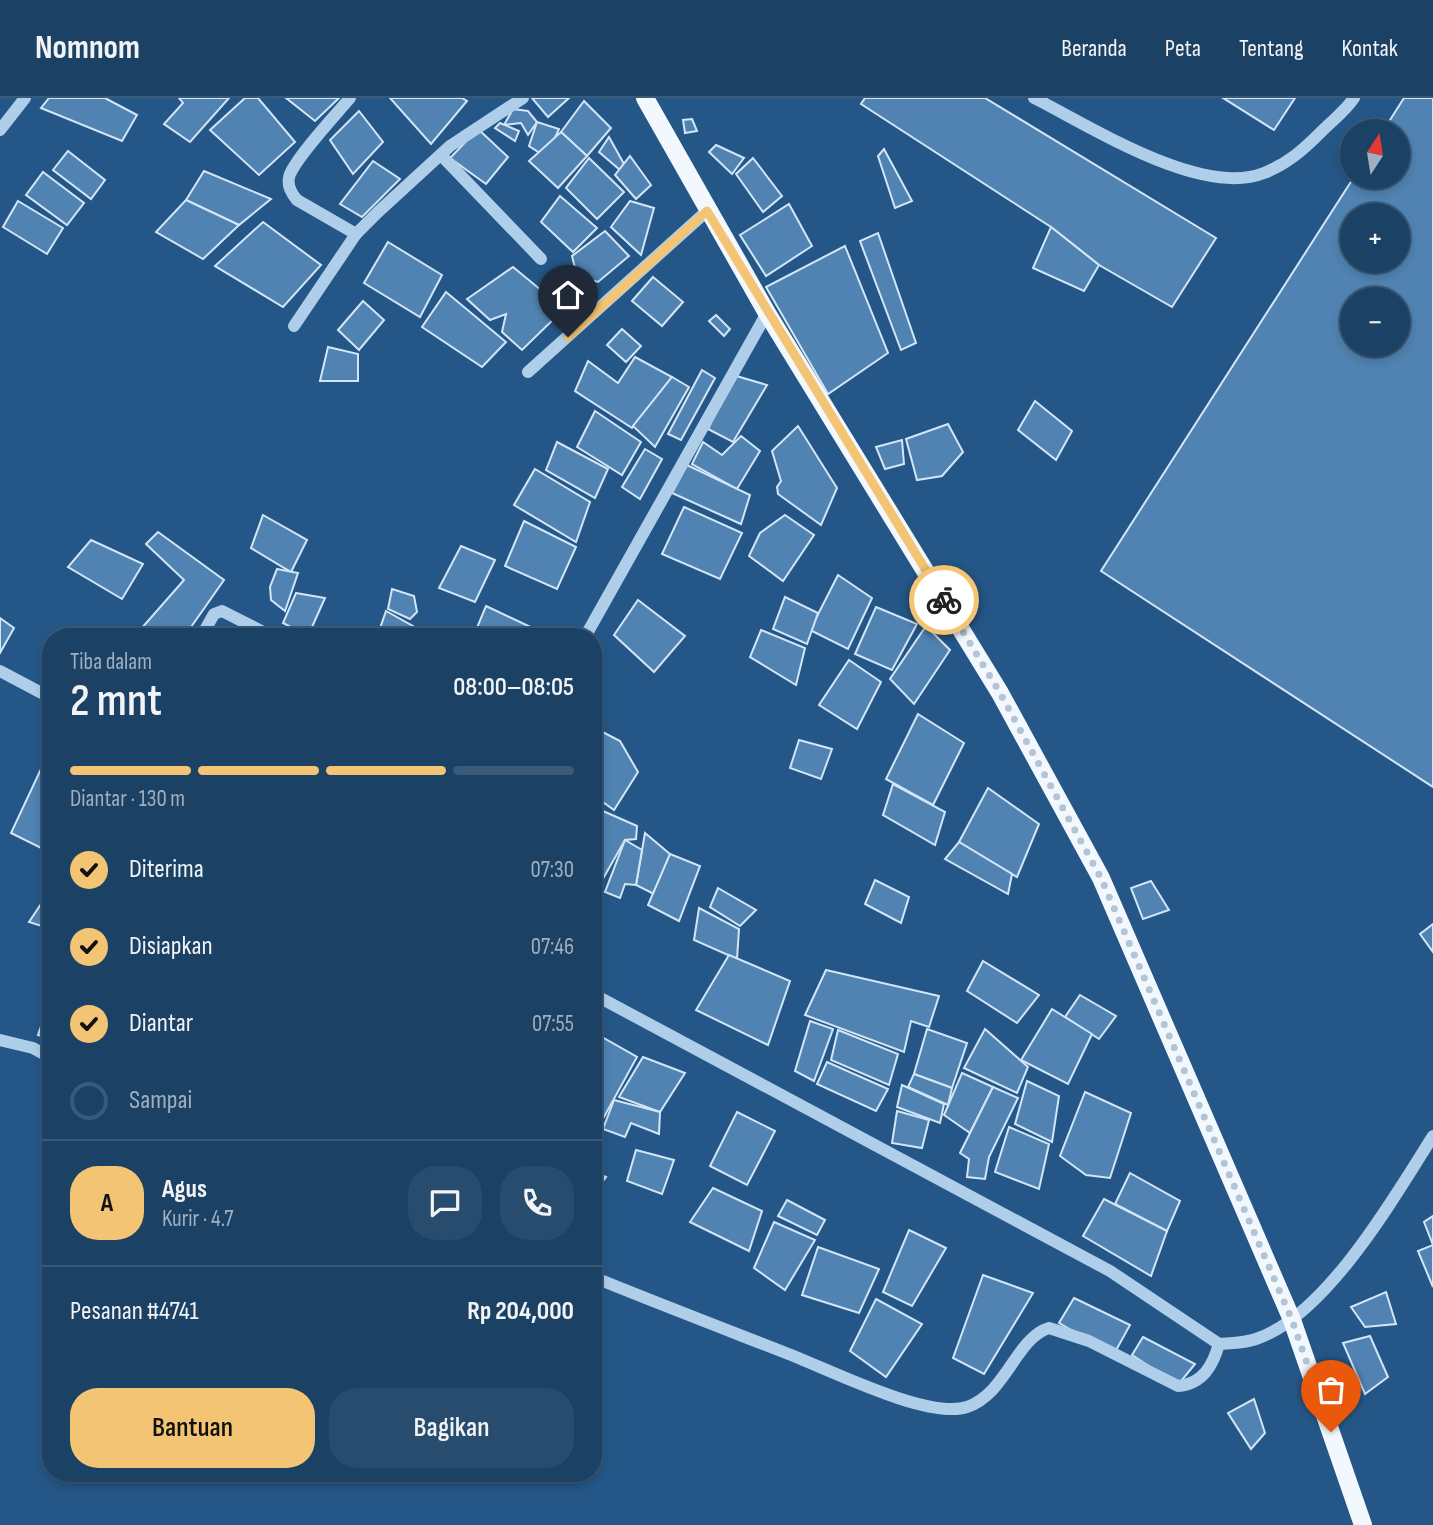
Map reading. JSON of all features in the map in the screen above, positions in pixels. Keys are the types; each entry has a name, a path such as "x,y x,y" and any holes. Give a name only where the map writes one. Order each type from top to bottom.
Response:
{"main road":[{"path":"645,98 767,313 1000,693 1101,878 1219,1157 1298,1315 1363,1525"}],"street":[{"path":"0,130 25,98"},
{"path":"350,98 295,167 289,182 291,192 297,200 356,234"},
{"path":"294,326 356,234 441,155 478,125 523,98"},
{"path":"1034,98 1134,151 1195,172 1230,178 1262,174 1297,155 1354,98"},
{"path":"441,155 541,259"},
{"path":"528,372 707,211"},
{"path":"589,628 767,313"},
{"path":"206,628 214,614 222,611 255,628"},
{"path":"0,671 42,693"},
{"path":"602,999 1110,1270 1219,1344 1256,1339 1298,1315 1330,1283 1381,1217 1433,1136"},
{"path":"0,1040 33,1048 42,1053"},
{"path":"602,1281 862,1385 942,1408 959,1409 978,1401 1004,1378 1032,1338 1049,1328 1089,1341 1178,1386 1198,1379 1213,1366 1219,1344"}],"building":[{"path":"49,98 105,98 137,115 122,141 41,108"},
{"path":"179,98 229,98 190,142 164,124 183,103"},
{"path":"245,98 258,98 295,142 259,175 210,130"},
{"path":"286,98 339,98 315,121"},
{"path":"390,98 462,98 467,101 431,144"},
{"path":"532,98 569,98 548,117"},
{"path":"865,98 985,98 1216,238 1172,307 1099,265 1051,227 861,104"},
{"path":"1223,98 1295,98 1274,130"},
{"path":"1404,98 1433,98 1433,787 1101,571 1346,189 1410,189 1410,119 1391,119"},
{"path":"584,101 611,128 587,156 561,132"},
{"path":"513,109 528,111 537,122 528,135 521,123 504,125"},
{"path":"359,111 383,142 353,174 330,140"},
{"path":"692,119 697,131 685,133 683,120"},
{"path":"537,122 559,129 546,157 529,146"},
{"path":"500,123 519,131 515,141 495,128"},
{"path":"478,129 508,157 486,184 450,158"},
{"path":"561,132 587,156 558,188 529,161"},
{"path":"609,137 624,164 620,170 599,152"},
{"path":"716,145 744,158 732,174 709,152"},
{"path":"884,149 912,201 895,208 878,156"},
{"path":"68,151 105,180 91,199 53,170"},
{"path":"630,156 651,185 636,199 615,175"},
{"path":"589,158 624,192 597,219 566,188"},
{"path":"753,158 782,196 763,212 736,174"},
{"path":"373,161 400,179 362,217 340,204"},
{"path":"204,171 271,199 239,225 186,200"},
{"path":"43,172 84,203 67,225 26,195"},
{"path":"560,196 597,228 573,252 541,222"},
{"path":"186,200 239,225 203,259 156,232"},
{"path":"18,201 63,228 47,254 3,227"},
{"path":"630,201 654,208 641,255 611,227"},
{"path":"789,204 812,246 766,276 740,235"},
{"path":"263,222 321,265 283,307 215,266"},
{"path":"1051,227 1099,265 1084,291 1033,268"},
{"path":"605,231 629,256 598,282 577,276 572,256"},
{"path":"878,233 916,343 901,350 860,241"},
{"path":"388,242 442,275 420,317 364,283"},
{"path":"845,246 888,353 828,394 766,287"},
{"path":"513,267 564,309 522,350 502,332 506,314 490,320 467,299"},
{"path":"653,277 683,302 662,326 632,301"},
{"path":"446,292 506,342 482,367 422,327"},
{"path":"363,301 384,320 359,350 338,330"},
{"path":"716,315 730,329 724,336 709,321"},
{"path":"622,329 641,346 626,362 607,345"},
{"path":"328,347 358,354 358,381 320,381"},
{"path":"635,357 672,377 632,428 575,391 588,361 618,383"},
{"path":"702,370 715,378 681,440 668,434"},
{"path":"733,375 767,385 733,442 708,429"},
{"path":"672,377 689,387 655,447 633,426"},
{"path":"1035,401 1072,431 1056,460 1018,430"},
{"path":"595,411 641,442 622,475 577,447"},
{"path":"948,424 963,452 942,476 917,480 906,439"},
{"path":"798,426 837,488 821,525 778,494 777,487 781,481 772,451"},
{"path":"741,436 760,451 737,489 692,464 703,442 722,455"},
{"path":"902,440 904,464 885,469 876,447"},
{"path":"557,442 608,469 595,498 546,470"},
{"path":"645,449 662,459 640,499 622,487"},
{"path":"687,465 750,495 741,524 672,493"},
{"path":"535,469 590,502 576,542 514,505"},
{"path":"684,507 742,533 720,579 662,554"},
{"path":"263,515 307,540 291,572 251,548"},
{"path":"785,515 814,535 783,581 749,556 760,533"},
{"path":"524,521 576,547 557,589 505,566"},
{"path":"158,532 224,580 190,628 142,628 184,580 146,544"},
{"path":"91,540 143,564 122,599 68,567"},
{"path":"461,546 495,560 475,602 439,588"},
{"path":"277,569 298,573 285,611 271,600 270,587"},
{"path":"838,575 872,598 848,649 810,630"},
{"path":"392,589 414,596 417,612 410,619 388,609"},
{"path":"296,593 325,598 312,628 293,628 283,623"},
{"path":"785,597 818,613 807,644 773,629"},
{"path":"638,600 685,636 654,672 614,635"},
{"path":"486,606 533,628 477,628"},
{"path":"876,607 917,624 892,670 855,654"},
{"path":"386,611 416,628 380,628"},
{"path":"0,618 14,628 0,653"},
{"path":"926,626 950,650 914,704 890,679"},
{"path":"761,630 805,648 796,685 750,657"},
{"path":"849,660 881,682 857,729 819,705"},
{"path":"918,714 964,743 933,805 886,779"},
{"path":"602,732 620,741 638,772 614,810 602,801"},
{"path":"799,740 832,749 821,779 790,768"},
{"path":"42,767 42,848 11,833"},
{"path":"893,784 945,812 935,845 883,815"},
{"path":"988,788 1039,824 1017,877 959,842"},
{"path":"603,811 637,826 636,839 625,840 604,877 602,876"},
{"path":"645,833 670,854 654,894 636,885"},
{"path":"625,840 642,850 636,885 625,884 620,898 605,892"},
{"path":"959,842 1012,874 1008,894 945,859"},
{"path":"670,854 700,866 679,921 648,905"},
{"path":"875,880 909,897 901,923 865,904"},
{"path":"1151,881 1169,910 1143,919 1131,888"},
{"path":"718,888 756,910 740,926 710,907"},
{"path":"42,902 42,926 29,922"},
{"path":"699,908 739,929 737,959 694,940"},
{"path":"1433,924 1433,952 1420,934"},
{"path":"729,955 790,981 768,1045 696,1010"},
{"path":"983,961 1039,995 1017,1023 967,991"},
{"path":"826,970 939,996 929,1027 911,1021 904,1052 805,1015"},
{"path":"1080,995 1116,1016 1099,1039 1065,1017"},
{"path":"1052,1009 1092,1034 1068,1084 1021,1060"},
{"path":"810,1021 833,1029 814,1081 795,1071"},
{"path":"927,1029 967,1043 952,1088 914,1074"},
{"path":"985,1029 1028,1067 1017,1093 964,1068"},
{"path":"838,1030 898,1054 889,1085 831,1060"},
{"path":"602,1037 637,1057 604,1117 602,1116"},
{"path":"643,1057 685,1073 660,1112 619,1097"},
{"path":"827,1062 888,1089 876,1111 817,1084"},
{"path":"962,1073 993,1087 970,1133 944,1115"},
{"path":"914,1074 952,1088 948,1105 908,1087"},
{"path":"1027,1081 1059,1096 1052,1142 1015,1124"},
{"path":"902,1085 944,1104 940,1123 897,1107"},
{"path":"993,1087 1018,1098 989,1157 985,1179 967,1177 969,1159 960,1153"},
{"path":"1085,1092 1131,1113 1110,1178 1086,1175 1060,1156"},
{"path":"614,1100 660,1112 659,1134 631,1123 625,1137 603,1129"},
{"path":"897,1111 929,1120 922,1148 892,1143"},
{"path":"737,1112 775,1131 747,1185 710,1166"},
{"path":"1009,1127 1049,1144 1039,1189 995,1172"},
{"path":"636,1150 674,1160 662,1194 627,1181"},
{"path":"1130,1173 1180,1201 1167,1231 1115,1204"},
{"path":"713,1188 762,1211 749,1251 690,1222"},
{"path":"1104,1199 1167,1231 1151,1276 1083,1236"},
{"path":"787,1200 825,1220 817,1235 778,1216"},
{"path":"1433,1216 1433,1245 1424,1222"},
{"path":"774,1222 815,1240 785,1290 754,1268"},
{"path":"909,1230 946,1248 912,1306 883,1292"},
{"path":"1433,1245 1433,1287 1418,1251"},
{"path":"818,1247 879,1269 859,1313 802,1295"},
{"path":"983,1275 1033,1293 984,1374 953,1358"},
{"path":"1386,1292 1396,1324 1365,1327 1351,1307"},
{"path":"1074,1298 1130,1325 1114,1354 1059,1323"},
{"path":"876,1299 922,1324 886,1377 850,1351"},
{"path":"1370,1336 1388,1377 1365,1394 1343,1343"},
{"path":"1143,1337 1195,1364 1178,1385 1132,1355"},
{"path":"1254,1399 1265,1433 1251,1449 1228,1413"}],"way so far":[{"path":"944,600 1000,693 1101,878 1292,1320 1331,1432"}],"route":[{"path":"568,337 707,211 944,600"}]}
